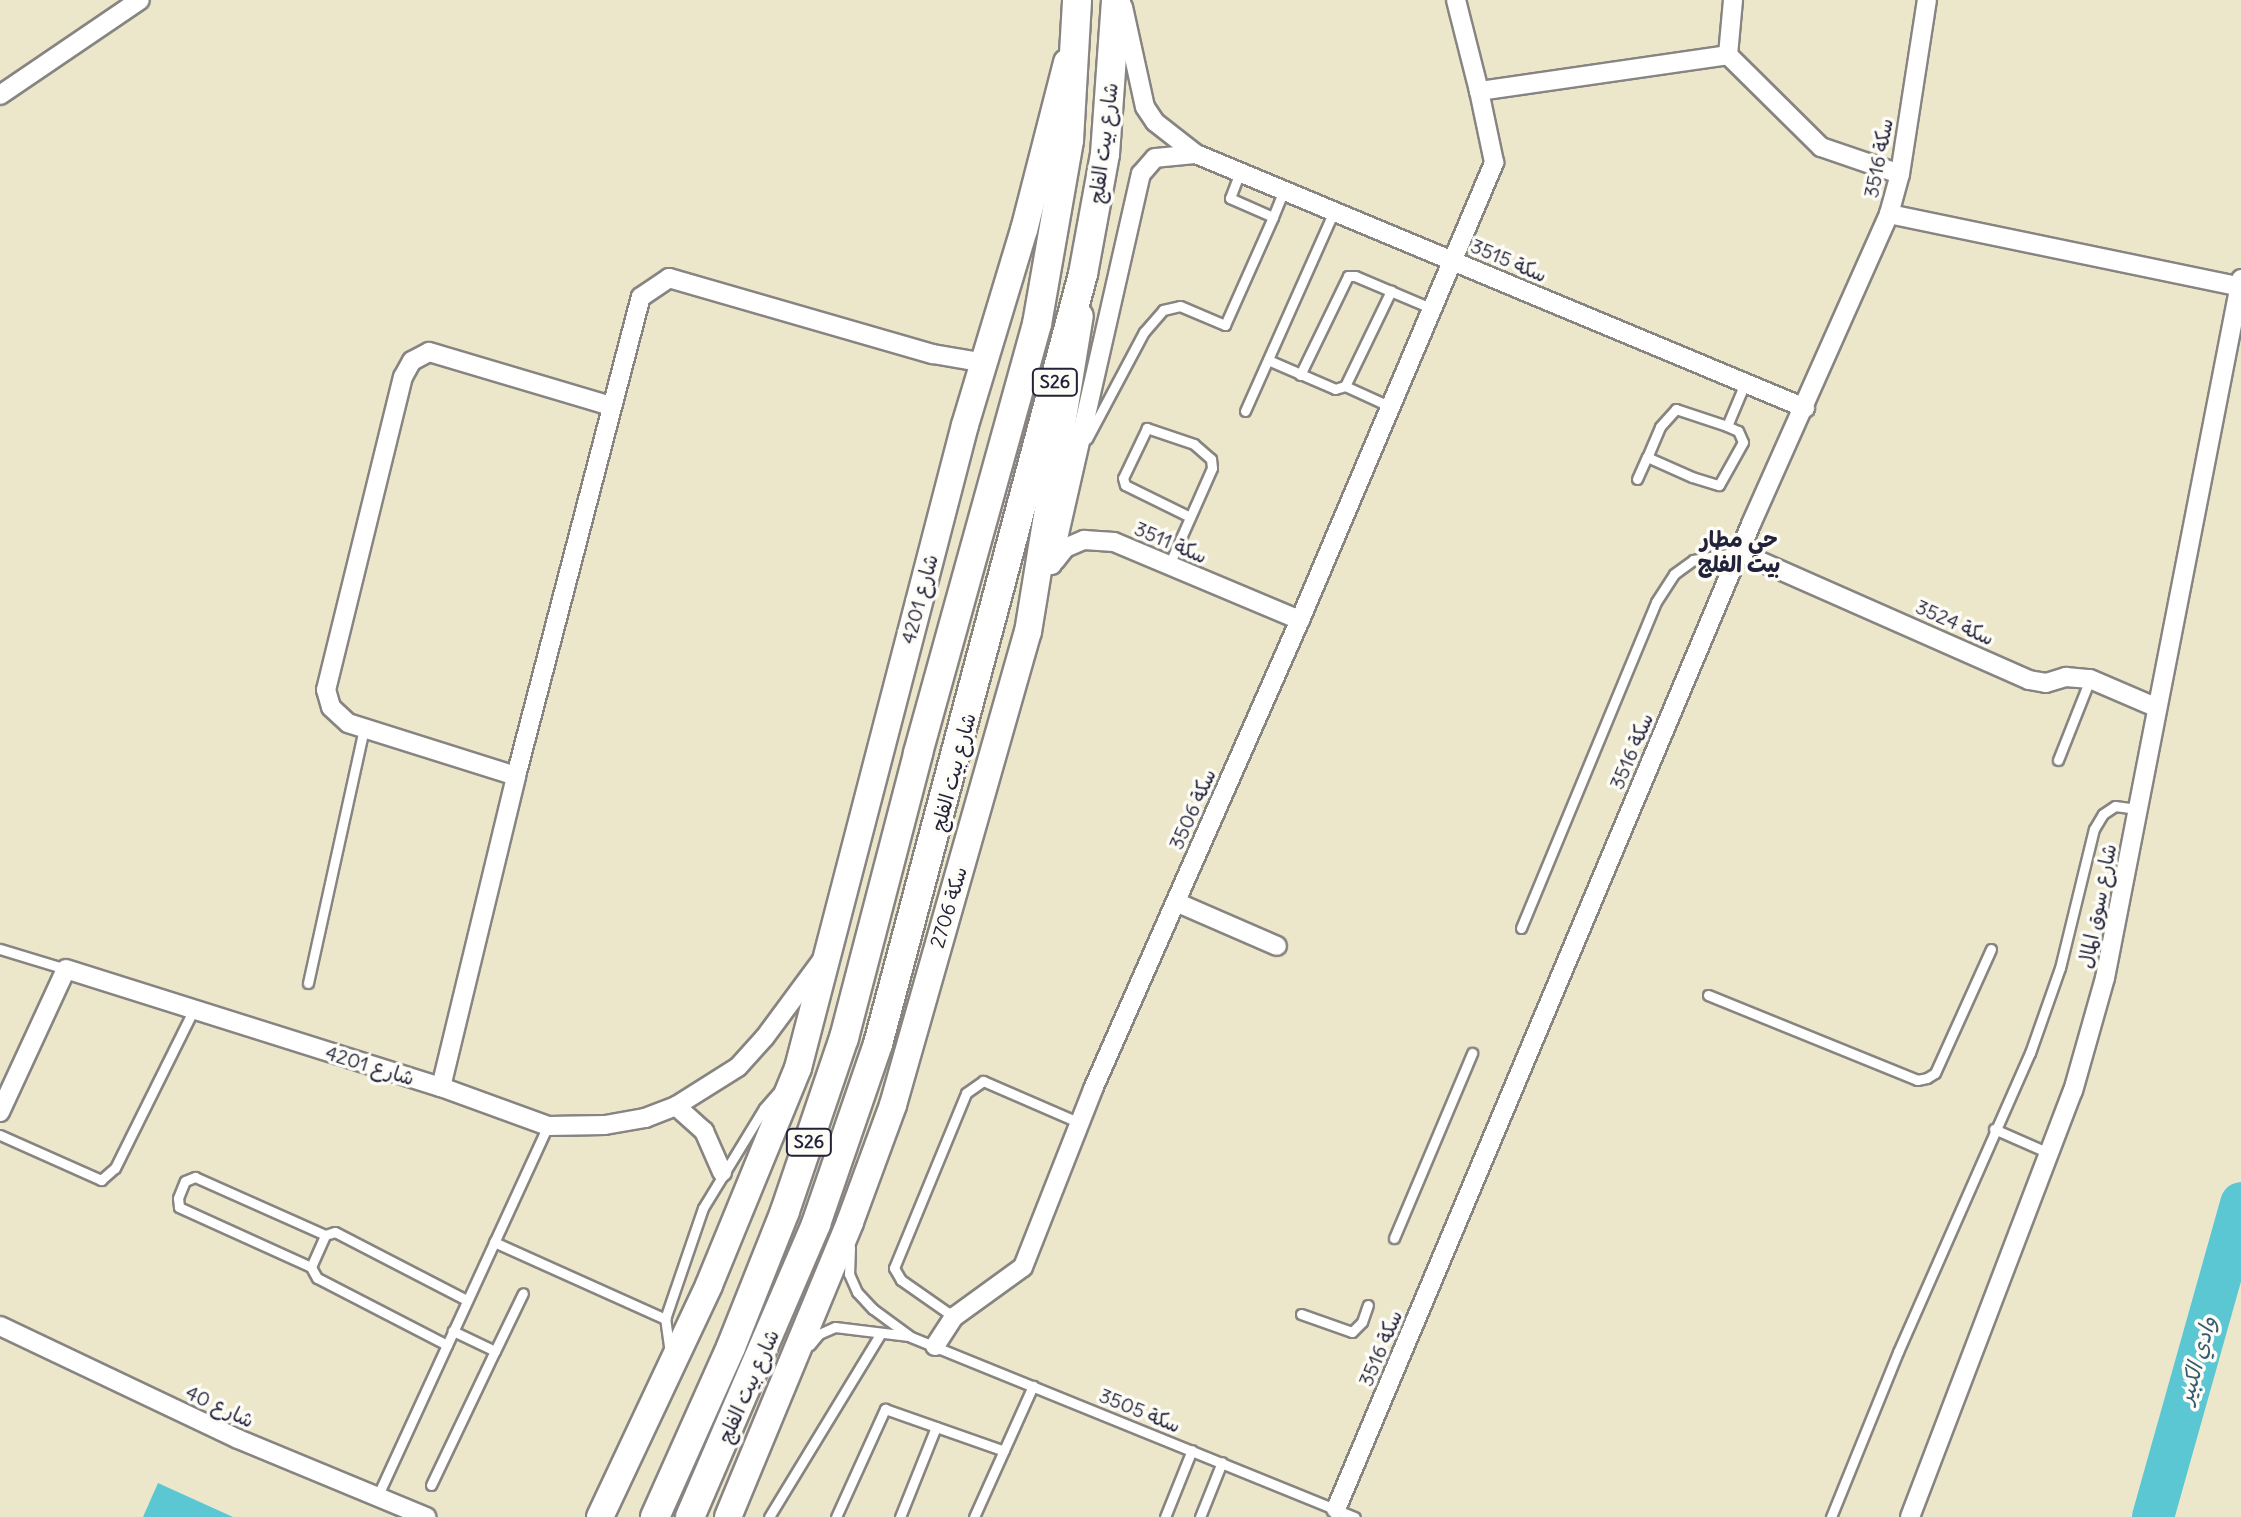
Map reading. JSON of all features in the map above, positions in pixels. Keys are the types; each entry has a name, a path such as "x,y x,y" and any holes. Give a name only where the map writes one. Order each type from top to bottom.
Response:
{"main road":[{"name":"شارع بيت الفلج","path":"655,1517 769,1252 835,1067 1037,324 1069,140 1077,0"},
{"name":"شارع بيت الفلج","path":"690,1517 816,1224 878,1044 957,757 1083,274 1105,154 1116,0"}],"street":[{"path":"0,95 140,0"},
{"name":"سكة 3515","path":"1122,0 1145,107 1155,122 1196,154 1805,408"},
{"name":"سكة 3506","path":"935,1346 954,1317 1023,1267 1080,1123 1300,620 1494,162 1456,0"},
{"path":"1728,55 1733,0"},
{"name":"سكة 3516","path":"1336,1509 1739,552 1889,214 1900,174 1927,0"},
{"name":"شارع 4201","path":"66,969 441,1087 548,1126 605,1125 645,1118 676,1106 738,1067 765,1037 829,952 965,425 986,363 1075,36"},
{"path":"1479,91 1728,55"},
{"path":"1728,55 1821,147 1900,174"},
{"name":"سكة 3515","path":"1052,565 1081,449 1141,174 1155,158 1196,154"},
{"path":"1889,214 2240,283"},
{"name":"سكة 2706","path":"728,1517 850,1222 893,1105 1028,632 1079,341 1083,274"},
{"path":"441,1087 516,776 641,297 669,278 933,354 986,363"},
{"name":"شارع سوق المال","path":"1910,1517 2073,1091 2105,978 2155,707 2240,283"},
{"path":"516,776 348,723 331,707 326,690 403,377 412,361 429,352 611,406"},
{"name":"سكة 3511","path":"1052,565 1065,548 1084,540 1114,542 1300,620"},
{"name":"سكة 3524","path":"1739,552 2029,680 2046,683 2066,677 2090,679 2155,707"},
{"path":"1028,632 1052,565"},
{"path":"1176,902 1277,946"},
{"path":"600,1517 709,1285 798,1068 829,952"},
{"path":"0,1112 66,969"},
{"path":"676,1106 704,1131 722,1172"},
{"name":"40 شارع","path":"0,1326 238,1439 426,1517"}],"lane":[{"path":"1240,172 1230,198 1273,217"},
{"path":"1081,449 1119,384 1144,332 1163,310 1180,306 1225,325 1284,190"},
{"path":"1245,411 1334,211"},
{"path":"1300,375 1348,276 1433,309"},
{"path":"1345,386 1391,291"},
{"path":"1268,360 1335,389 1345,386 1391,407"},
{"path":"1727,426 1745,383"},
{"path":"1637,479 1660,427 1676,409 1727,426 1743,435 1743,442 1719,485 1701,481 1647,457"},
{"path":"1169,565 1212,468 1211,459 1194,444 1152,427 1147,428 1123,478 1125,485 1190,517"},
{"path":"1521,928 1656,602 1674,574 1693,560 1739,552"},
{"path":"2058,760 2090,679"},
{"path":"308,983 364,728"},
{"path":"1831,1517 1994,1129 2030,1053 2060,968 2094,829 2103,814 2115,806 2137,809"},
{"path":"0,949 66,969"},
{"path":"1708,995 1917,1080 1935,1073 1991,949"},
{"path":"0,1135 101,1180 115,1168 194,1009"},
{"path":"1394,1238 1472,1053"},
{"path":"671,1364 665,1319 703,1208 722,1172 764,1108 798,1068"},
{"path":"954,1317 901,1280 894,1268 966,1093 983,1081 1080,1123"},
{"path":"378,1495 548,1126"},
{"path":"1994,1129 2049,1153"},
{"path":"447,1345 317,1278 311,1267 179,1207 178,1198 185,1181 195,1177 325,1235 335,1232 467,1300"},
{"name":"سكة 3505","path":"850,1222 849,1274 857,1292 873,1309 911,1337"},
{"path":"311,1267 325,1235"},
{"path":"494,1242 665,1319"},
{"path":"431,1485 523,1293"},
{"path":"1301,1314 1352,1332 1362,1322 1368,1305"},
{"name":"سكة 3505","path":"791,1367 819,1334 835,1327 911,1337 1355,1517"},
{"path":"453,1331 495,1351"},
{"path":"769,1517 881,1333"},
{"path":"974,1517 1033,1386"},
{"path":"836,1517 885,1409 1004,1451"},
{"path":"900,1517 936,1427"},
{"path":"1165,1517 1192,1450"},
{"path":"1200,1517 1222,1462"}],"water":[{"path":"158,1483 233,1517 143,1517"}],"waterway":[{"name":"وادي الكبير","path":"2153,1517 2241,1203"}],"district":[{"name":"حي مطار بيت الفلج","path":"1739,552"}]}
